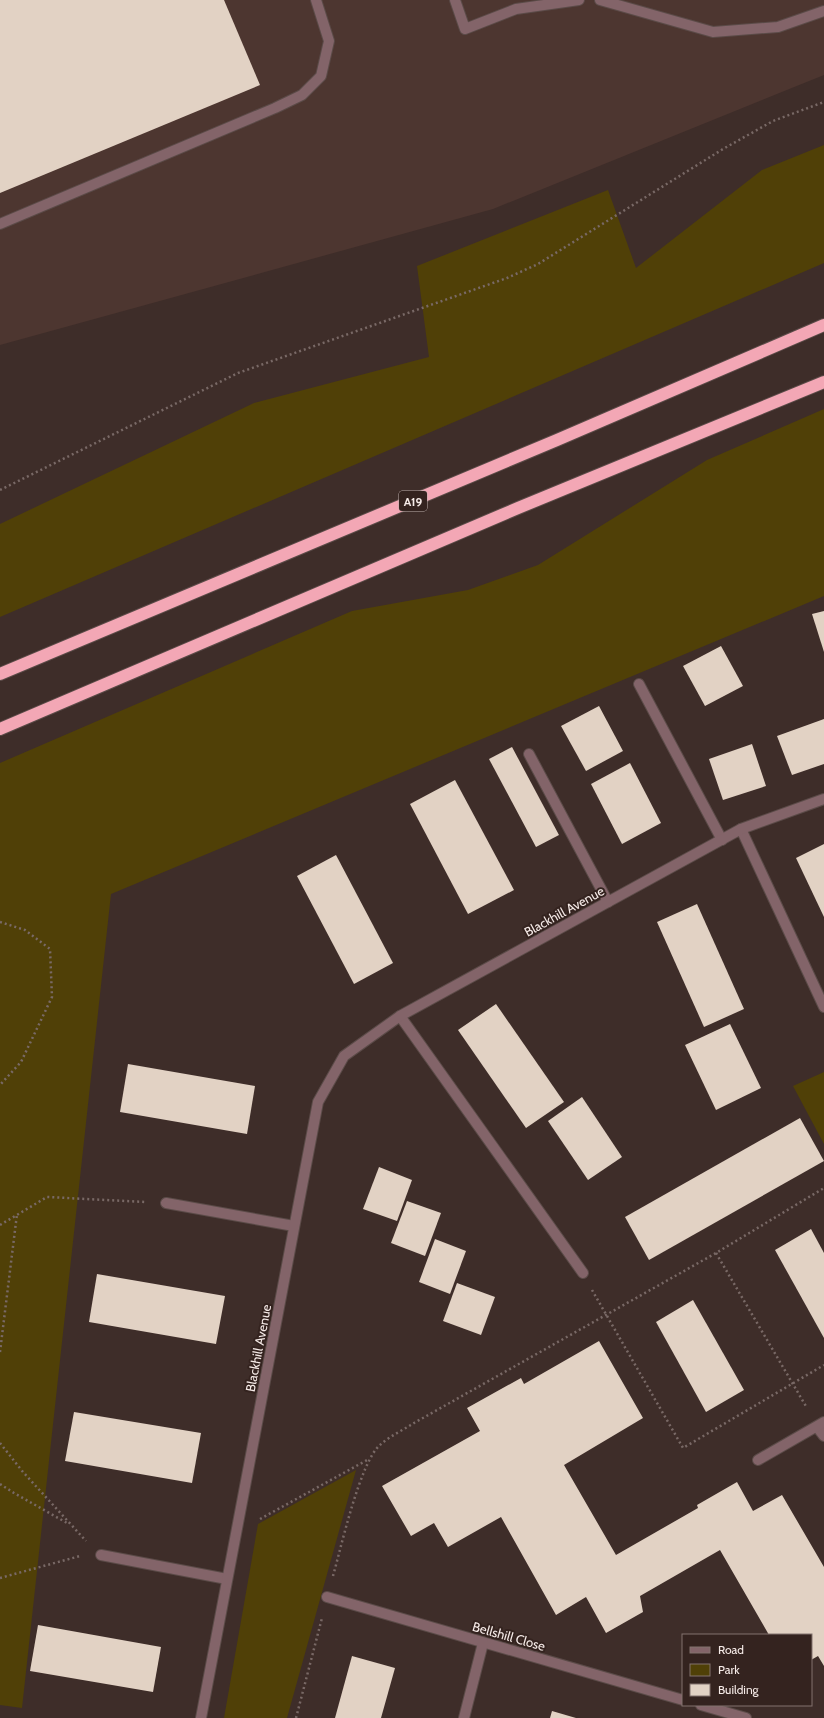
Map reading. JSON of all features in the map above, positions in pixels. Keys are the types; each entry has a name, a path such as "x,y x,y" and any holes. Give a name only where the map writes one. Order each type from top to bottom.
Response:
{"highway":[{"name":"A19","path":"0,674 557,440 824,325"},
{"path":"0,729 518,508 824,382"}],"street":[{"path":"0,224 275,108 302,95 321,76 329,42 316,0"},
{"path":"455,0 465,29 516,9 579,0"},
{"path":"600,0 713,32 778,27 824,11"},
{"path":"639,684 722,840"},
{"path":"529,754 608,902"},
{"name":"Blackhill Avenue","path":"201,1718 318,1102 344,1056 400,1016 741,829 824,799"},
{"path":"741,829 824,1007"},
{"path":"400,1016 583,1273"},
{"path":"166,1203 294,1226"},
{"path":"758,1460 821,1424 824,1436"},
{"path":"101,1555 227,1579"},
{"name":"Bellshill Close","path":"327,1597 682,1700"},
{"path":"464,1718 483,1643"},
{"path":"704,1706 746,1718"}],"path":[{"path":"0,490 238,373 507,278 538,264 723,149 773,122 824,102"},
{"path":"0,922 25,930 50,949 52,998 21,1062 0,1086"},
{"path":"296,1718 346,1528 369,1459 380,1445 414,1423 716,1253 824,1188"},
{"path":"0,1225 47,1197 166,1203"},
{"path":"0,1352 18,1214"},
{"path":"716,1253 793,1382 821,1424"},
{"path":"583,1273 684,1448 824,1365"},
{"path":"0,1443 23,1472 69,1524 101,1555"},
{"path":"235,1533 369,1459"},
{"path":"0,1484 69,1524"},
{"path":"0,1578 75,1556 101,1555"}],"shaded area":[{"path":"0,0 824,0 824,75 493,209 0,345"}],"green space":[{"path":"824,145 824,263 0,617 0,524 254,403 429,357 417,266 608,190 636,268 762,170"},
{"path":"824,409 824,596 111,894 22,1708 0,1705 0,763 352,611 468,590 538,565 707,460"},
{"path":"824,1072 824,1144 793,1086"},
{"path":"356,1470 287,1718 224,1718 258,1524"}],"building":[{"path":"0,0 224,0 260,85 0,193"},
{"path":"824,611 824,652 812,614"},
{"path":"721,646 743,686 705,706 683,666"},
{"path":"599,706 623,751 586,771 561,726"},
{"path":"824,719 824,764 792,775 777,736"},
{"path":"752,744 766,786 723,800 709,759"},
{"path":"512,747 559,835 536,847 489,759"},
{"path":"630,763 661,823 622,844 591,784"},
{"path":"455,780 514,890 468,914 410,804"},
{"path":"824,844 824,917 796,858"},
{"path":"336,855 393,963 354,984 297,876"},
{"path":"697,904 744,1009 704,1027 657,922"},
{"path":"496,1004 564,1102 526,1128 458,1030"},
{"path":"730,1024 761,1088 716,1110 685,1045"},
{"path":"128,1064 255,1086 247,1134 120,1112"},
{"path":"582,1097 622,1157 588,1180 548,1121"},
{"path":"800,1118 824,1161 649,1260 625,1217"},
{"path":"379,1167 412,1180 397,1221 363,1209"},
{"path":"407,1201 441,1213 425,1256 391,1243"},
{"path":"811,1229 824,1253 824,1338 775,1250"},
{"path":"435,1239 466,1251 450,1294 419,1282"},
{"path":"97,1274 225,1296 216,1344 89,1322"},
{"path":"457,1283 495,1297 481,1335 443,1321"},
{"path":"693,1300 744,1390 706,1412 656,1322"},
{"path":"599,1341 643,1418 564,1465 616,1555 698,1508 697,1505 737,1482 753,1511 782,1495 824,1567 824,1666 818,1656 812,1659 812,1634 768,1634 720,1550 640,1596 643,1612 606,1633 586,1597 556,1615 501,1517 448,1547 434,1523 411,1536 382,1486 480,1431 467,1408 521,1378 524,1384"},
{"path":"74,1412 201,1433 192,1483 65,1461"},
{"path":"38,1625 161,1647 153,1692 30,1671"},
{"path":"352,1656 395,1668 381,1718 335,1718"},
{"path":"552,1711 576,1718 550,1718"}]}
